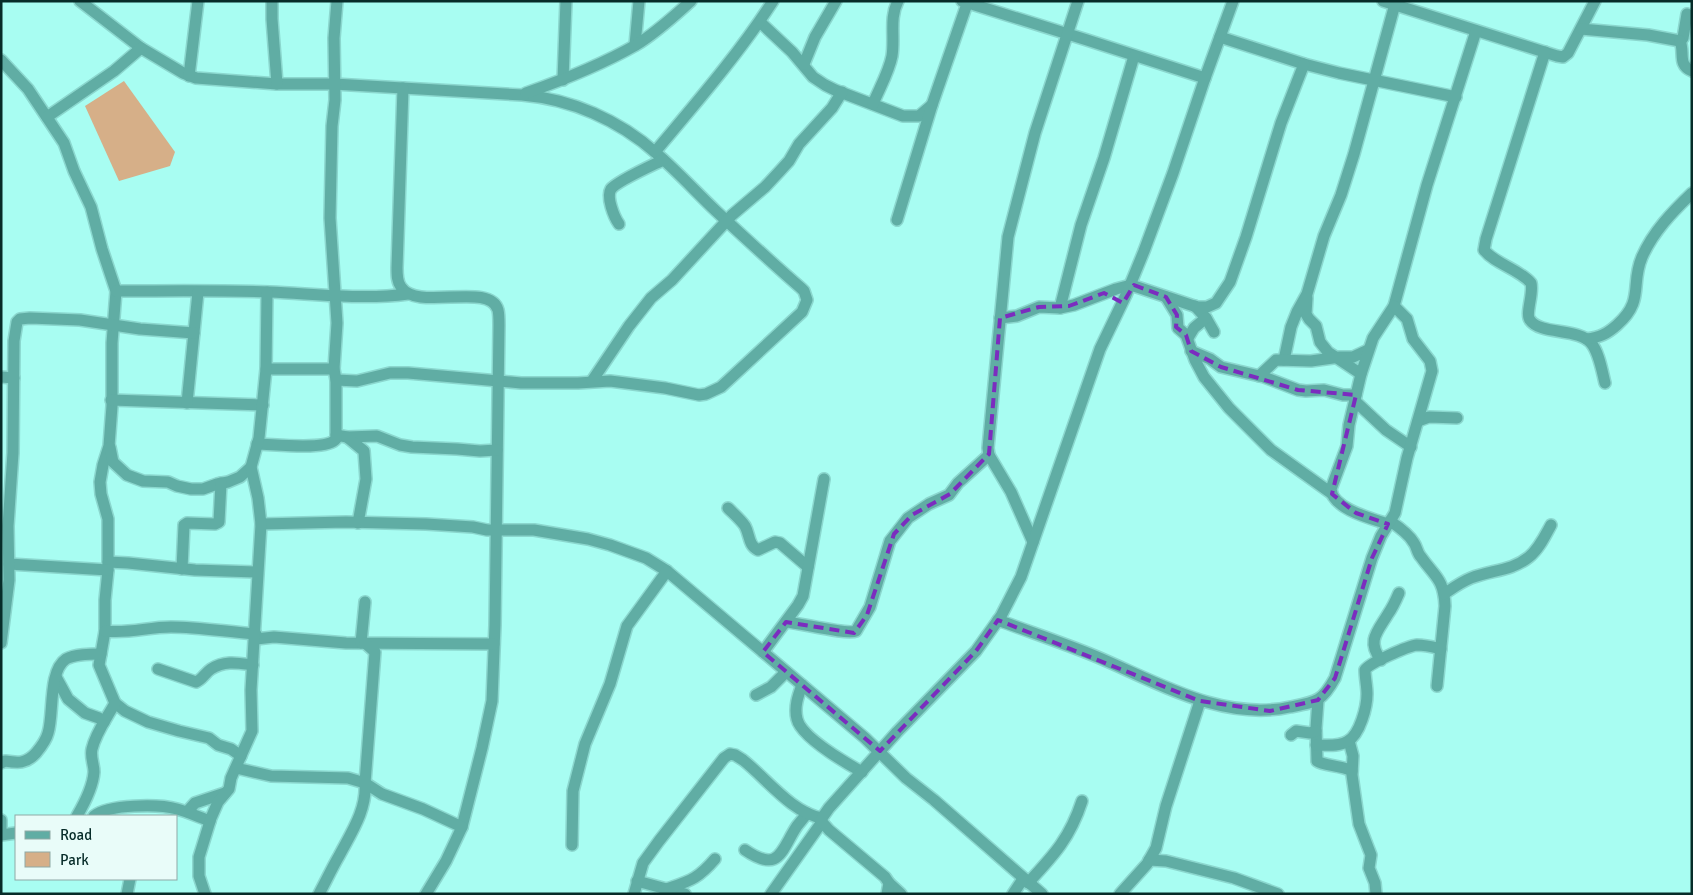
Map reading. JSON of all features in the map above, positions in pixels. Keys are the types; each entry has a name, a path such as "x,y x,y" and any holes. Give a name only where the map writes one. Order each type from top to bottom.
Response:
{"street":[{"path":"80,1 141,48 189,76 211,80 277,84 334,84 546,97 566,102 591,112 615,125 659,156 804,291 807,300 802,312 744,366 712,392 698,395 610,381 546,383 408,373 390,373 357,381 335,375 266,369"},
{"path":"189,76 198,1"},
{"path":"272,1 277,84"},
{"path":"337,1 334,38 330,218 337,323 335,375 342,436 364,451 366,479 358,523"},
{"path":"563,80 566,1"},
{"path":"636,45 639,1"},
{"path":"522,95 563,80 636,45 668,22 691,1"},
{"path":"619,224 612,210 609,194 611,189 659,156 760,22 773,1"},
{"path":"804,64 836,1"},
{"path":"872,104 891,58 894,32 892,17 898,1"},
{"path":"1033,542 1011,492 989,454 988,448 996,380 1005,258 1011,222 1035,133 1078,1"},
{"path":"771,894 829,808 880,751 976,651 1010,600 1021,577 1100,348 1131,285 1173,173 1233,1"},
{"path":"1284,360 1292,326 1307,294 1324,236 1341,195 1352,160 1374,80 1387,2 1563,57 1567,55 1596,1"},
{"path":"897,220 932,104 966,2 1205,78"},
{"path":"1680,41 1683,38 1687,14"},
{"path":"760,22 804,64 816,79 835,90 902,116 919,116 932,104"},
{"path":"1581,29 1648,35 1680,41"},
{"path":"1332,493 1334,480 1346,446 1368,350 1376,332 1394,306 1428,185 1476,31"},
{"path":"1220,37 1304,64 1456,97"},
{"path":"1680,41 1682,44 1683,64 1692,71"},
{"path":"47,117 114,71 141,48"},
{"path":"1545,52 1484,250 1531,282 1532,296 1528,316 1532,322 1539,327 1587,339 1594,347 1605,383"},
{"path":"1060,308 1081,225 1104,158 1134,56"},
{"path":"1,60 20,79 64,143 74,171 91,207 116,291 109,446 100,482 101,494 108,518 108,566 105,631 99,665 115,703 125,711 148,722 209,738 218,745 242,756"},
{"path":"1000,318 1018,316 1039,307 1060,308 1078,304 1104,293 1131,285 1195,306 1207,307 1216,303 1230,282 1281,123 1304,64"},
{"path":"403,88 397,268 398,281 401,288 408,294"},
{"path":"592,381 629,326 651,298 672,280 727,221 780,172 790,160 799,144 832,108 842,92"},
{"path":"1587,339 1605,335 1627,316 1633,306 1638,270 1642,258 1661,225 1692,193"},
{"path":"116,291 267,292 392,296 408,294 420,297 483,298 492,302 498,309 498,450 492,701 462,827 446,861 426,894"},
{"path":"187,403 198,292"},
{"path":"205,894 198,861 210,821 218,802 226,792 252,732 251,690 262,524 251,467 257,444 266,369 267,292"},
{"path":"1104,293 1122,303"},
{"path":"1307,294 1306,311 1308,317 1316,326 1320,342 1328,352 1361,374"},
{"path":"1166,297 1177,315 1178,328 1188,338 1191,351 1204,377 1229,408 1271,450 1332,493 1339,503 1356,513 1389,523 1409,536 1414,542 1421,558 1439,578 1444,594 1445,606 1437,686"},
{"path":"1195,306 1206,318 1214,332"},
{"path":"998,620 1091,655 1200,701 1230,707 1270,711 1318,700 1328,692 1335,678 1372,558 1380,536 1394,513 1432,366 1413,339 1407,319 1394,306"},
{"path":"1188,338 1194,328 1206,318"},
{"path":"2,638 13,453 15,327 20,319 80,320 194,333"},
{"path":"1259,376 1276,360 1311,361 1357,356 1368,350"},
{"path":"1191,351 1224,368 1259,376 1298,390 1324,390 1356,398 1386,430 1411,447"},
{"path":"1,377 14,378"},
{"path":"111,400 262,405"},
{"path":"1418,421 1429,417 1456,418"},
{"path":"257,444 320,445 334,442 342,436 377,436 400,445 412,447 480,451 498,450"},
{"path":"109,446 113,462 127,475 137,479 168,482 191,490 203,489 235,480 251,467"},
{"path":"786,622 847,633 856,631 870,607 890,541 894,534 912,515 950,494 958,483 989,454"},
{"path":"763,652 801,600 824,479"},
{"path":"182,569 184,525 187,523 215,524 219,522 221,483"},
{"path":"728,508 746,528 754,548 758,550 764,549 776,542 783,545 808,567"},
{"path":"262,524 301,522 426,524 496,530 534,530 588,539 644,557 667,571 880,751 906,778 1042,894"},
{"path":"1444,594 1472,578 1508,569 1529,557 1540,545 1551,525"},
{"path":"6,568 108,566 128,562 182,569 258,572"},
{"path":"572,845 573,791 585,744 610,684 627,626 667,571"},
{"path":"1381,660 1374,649 1375,639 1378,628 1390,611 1399,593"},
{"path":"363,643 365,602"},
{"path":"105,631 133,632 150,628 180,627 256,636 363,643 494,644"},
{"path":"319,894 361,813 365,796 375,652 383,642"},
{"path":"363,643 375,652"},
{"path":"1316,745 1338,745 1349,741 1353,736 1361,723 1366,703 1364,670 1369,665 1416,645 1441,648"},
{"path":"1,763 5,760 22,763 30,759 41,747 49,731 50,711 56,677 66,659 101,654"},
{"path":"158,669 196,682 209,670 224,664 233,662 253,665"},
{"path":"756,694 771,687 786,672"},
{"path":"56,677 68,699 85,713 104,722"},
{"path":"802,685 796,705 797,720 801,728 822,746 862,772"},
{"path":"1318,700 1317,761 1337,765 1352,771"},
{"path":"1120,894 1149,860 1156,848 1166,806 1200,701"},
{"path":"78,815 92,783 94,769 91,752 97,733 115,703"},
{"path":"1291,735 1296,731 1310,733 1316,731"},
{"path":"1349,741 1353,756 1352,771 1360,824 1371,855 1369,868 1375,883 1376,894"},
{"path":"634,894 644,863 659,841 724,758 730,754 743,760 788,800 807,814 822,820 888,888 901,894"},
{"path":"236,768 271,776 348,778 365,783 389,797 423,809 462,827"},
{"path":"187,812 195,803 226,792"},
{"path":"1013,894 1066,838 1082,801"},
{"path":"96,815 106,810 169,807 210,821"},
{"path":"745,850 761,860 773,858 781,854 797,826 807,814"},
{"path":"1,820 1,834 15,833"},
{"path":"664,890 690,881 715,858"},
{"path":"1149,860 1166,861 1234,878 1271,892"},
{"path":"127,894 130,880"},
{"path":"637,881 664,890 685,894"}],"highlighted area":[{"path":"1134,285 1166,297 1177,315 1176,327 1186,335 1191,351 1221,367 1298,390 1356,395 1332,494 1356,513 1388,524 1372,558 1335,678 1318,700 1270,711 1200,701 998,620 976,651 880,751 763,652 786,622 854,633 867,615 894,534 912,515 950,494 989,454 1000,318 1039,307 1069,306 1104,293 1123,303"}],"green space":[{"path":"124,81 175,152 170,166 119,181 85,106"}]}
